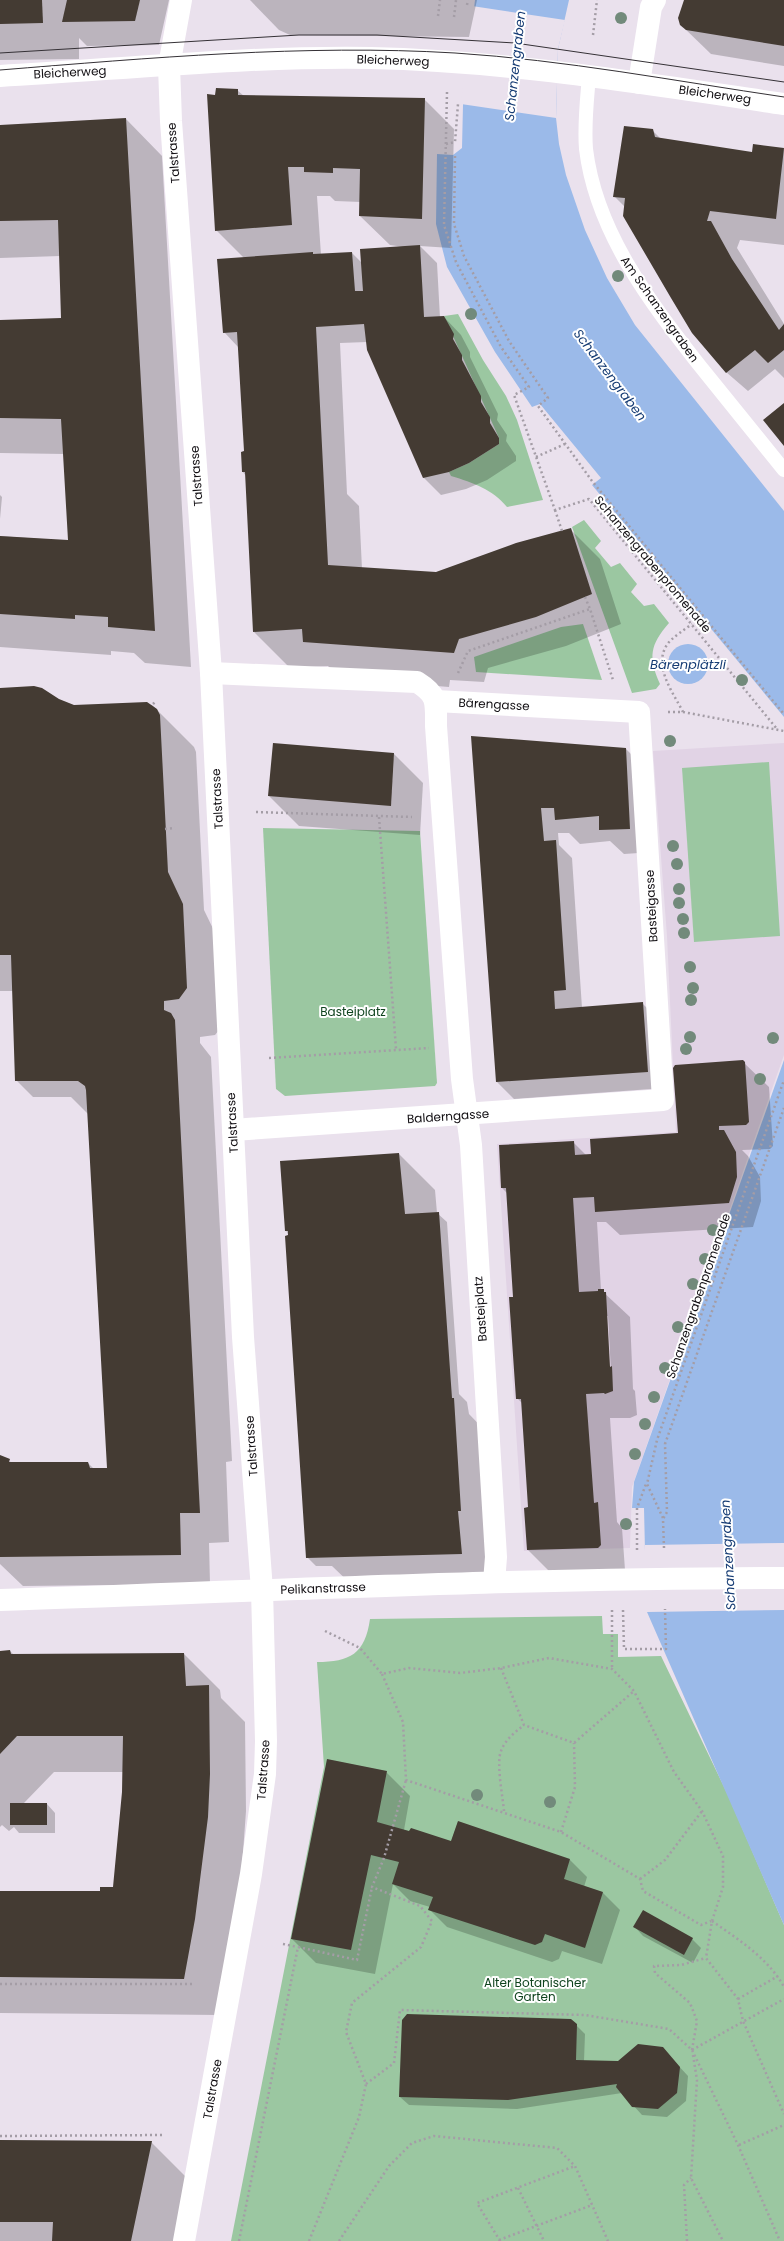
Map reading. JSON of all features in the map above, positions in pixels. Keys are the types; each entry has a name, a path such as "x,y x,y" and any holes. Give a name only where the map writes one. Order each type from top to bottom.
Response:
{"street":[{"name":"Talstrasse","path":"181,0 169,66 171,121 211,673 243,1338 262,1590 266,1741 265,1774 251,1874 184,2241"},
{"path":"639,83 651,7 655,0"},
{"name":"Bleicherweg","path":"0,76 220,62 370,58 454,62 557,72 784,104"},
{"path":"211,673 417,682 430,690 436,701"},
{"name":"Bärengasse","path":"436,701 631,711"},
{"name":"Basteiplatz","path":"436,701 436,726 461,1064 471,1145 496,1557 494,1582"},
{"name":"Basteigasse","path":"631,711 663,1100"},
{"name":"Balderngasse","path":"233,1130 663,1100"},
{"name":"Pelikanstrasse","path":"0,1600 494,1582 646,1578 784,1578"}],"lane":[{"name":"Am Schanzengraben","path":"589,76 586,108 586,150 595,190 613,238 638,281 682,342 784,470"}],"path":[{"path":"438,16 440,0"},
{"path":"454,17 456,0"},
{"path":"467,5 468,0"},
{"path":"592,35 597,0"},
{"path":"447,92 444,225 456,262 501,347 529,387 514,396 562,531"},
{"path":"446,144 454,142 458,104"},
{"path":"455,156 454,224 464,256 509,340 548,398 538,406 592,480 783,713"},
{"path":"536,457 565,444"},
{"name":"Schanzengrabenpromenade","path":"555,510 589,499 777,729"},
{"path":"585,597 631,711 683,712 784,731"},
{"path":"455,678 468,651 590,609"},
{"path":"683,712 662,669 662,659 670,641 692,624"},
{"path":"153,704 156,700"},
{"path":"256,812 379,817 418,817"},
{"path":"379,817 396,1049"},
{"path":"165,829 175,828"},
{"path":"269,1058 396,1049 434,1048"},
{"name":"Schanzengrabenpromenade","path":"637,1556 637,1508 646,1484 657,1440 784,1080"},
{"path":"663,1519 667,1512 665,1444 784,1108"},
{"path":"646,1484 663,1519 663,1543"},
{"path":"612,1604 612,1669"},
{"path":"623,1604 624,1650 666,1649 665,1617"},
{"path":"283,1944 356,1960 372,1887 384,1858 406,1780 402,1722 382,1674 360,1648 325,1630"},
{"path":"382,1674 409,1668 460,1673 501,1668 549,1658 612,1669 634,1691 674,1772 702,1811 723,1856 723,1887 712,1921 706,1958 738,1999 743,2021 784,2114"},
{"path":"501,1668 524,1725 574,1743"},
{"path":"574,1743 634,1691"},
{"path":"504,1811 500,1774 500,1752 513,1734 524,1725"},
{"path":"561,1832 575,1787 574,1743"},
{"path":"406,1780 504,1811 561,1832 640,1879 643,1891 701,1925 712,1921"},
{"path":"640,1879 665,1860 702,1811"},
{"path":"309,2241 359,2117 366,2084 346,2032 352,2003 421,1947 432,1921 420,1906 372,1887"},
{"path":"712,1921 755,1952 778,1976 784,1987"},
{"path":"239,2241 298,1947"},
{"path":"706,1958 680,1965 654,1966 655,1973 690,2003 697,2021 692,2050 697,2080 691,2178 723,2241"},
{"path":"738,1999 778,1976"},
{"path":"0,1984 194,1984"},
{"path":"692,2050 784,1999"},
{"path":"366,2084 394,2063 400,2010 585,2015 669,2029 692,2050 738,2145 780,2241"},
{"path":"738,2145 784,2125"},
{"path":"0,2136 164,2135"},
{"path":"340,2241 389,2166 412,2143 434,2136 558,2148 575,2166 608,2241"},
{"path":"575,2166 477,2203 499,2241 592,2205"},
{"path":"687,2241 684,2185 691,2178"},
{"path":"518,2188 544,2241"}],"shaded area":[{"path":"784,743 784,1055 632,1487 630,1548 524,1551 497,1144 676,1132 667,936 653,751"}],"green space":[{"path":"458,314 483,360 506,396 517,420 543,500 507,507 489,491 475,484 451,476 449,472 469,463 499,444 499,438 444,316"},
{"path":"584,520 601,541 595,548 611,567 620,563 637,584 631,592 644,606 654,604 669,623 658,638 653,652 654,666 660,684 656,689 632,693 572,527"},
{"path":"583,624 602,680 476,672 474,657 561,627"},
{"path":"769,762 780,936 694,942 682,768"},
{"name":"Basteiplatz","path":"263,828 420,831 437,1083 435,1086 285,1096 276,1089"},
{"name":"Alter Botanischer Garten","path":"602,1616 603,1634 618,1634 618,1657 661,1656 728,1795 784,1925 784,2241 231,2241 324,1767 317,1662 329,1662 347,1658 354,1654 360,1648 364,1640 368,1631 370,1619"}],"water":[{"name":"Schanzengraben","path":"475,0 569,0 558,49 556,118 559,144 566,175 585,230 607,278 635,325 784,511 784,717 592,485 601,478 540,404 532,407 495,352 447,267 436,224 437,154 453,155 462,148 463,105"},
{"name":"Bärenplätzli","path":"692,644 699,647 705,653 708,664 707,672 699,681 692,684 684,684 677,681 669,672 668,660 671,653 680,645"},
{"name":"Schanzengraben","path":"784,1060 784,1925 647,1612 647,1605 655,1601 654,1556 650,1551 645,1551 644,1508 632,1508 634,1482"}],"pier":[{"path":"472,6 565,20 558,49 556,118 461,104"},
{"path":"784,1543 784,1610 647,1612 647,1603 653,1600 652,1557 649,1553 645,1553 645,1545"}],"building":[{"path":"0,0 42,0 43,23 0,24"},
{"path":"67,0 140,0 135,21 62,22"},
{"path":"684,0 784,0 784,46 686,30 680,25 678,18"},
{"path":"216,88 238,89 238,95 425,98 422,219 359,216 360,169 333,168 333,173 304,172 304,167 288,167 292,225 215,231 207,94 215,95"},
{"path":"126,118 155,631 108,627 108,617 75,615 75,619 0,614 0,536 68,540 61,419 0,418 0,320 61,318 58,220 0,221 0,125"},
{"path":"624,126 653,129 655,137 752,152 753,144 784,148 776,219 710,211 707,221 711,221 732,259 779,330 784,324 784,350 768,363 755,350 726,373 692,333 623,216 625,198 613,197"},
{"path":"420,245 424,317 444,316 454,334 453,339 462,355 462,360 481,396 481,402 490,417 490,423 499,438 499,444 469,463 449,472 423,478 367,350 364,324 316,327 328,565 436,572 516,543 571,528 592,594 536,617 459,639 454,653 303,642 302,629 253,632 245,472 242,472 241,452 244,451 237,332 223,333 217,259 313,252 313,254 352,252 355,291 363,291 360,249"},
{"path":"784,403 784,446 763,420"},
{"path":"34,686 42,688 59,699 74,705 147,702 157,709 160,715 168,872 183,904 187,988 179,999 164,1001 164,1010 171,1013 175,1020 200,1513 180,1513 181,1555 0,1557 0,1455 10,1459 9,1462 88,1462 90,1468 107,1468 86,1090 85,1086 78,1081 15,1081 11,955 0,955 0,688"},
{"path":"471,736 626,748 630,829 599,830 599,816 555,820 554,808 541,808 544,841 556,840 566,990 554,991 555,1009 643,1002 648,1072 496,1082"},
{"path":"273,743 394,753 391,806 268,796"},
{"path":"743,1060 745,1062 749,1122 746,1125 719,1126 719,1130 724,1130 736,1152 737,1177 729,1203 595,1212 594,1197 573,1198 579,1292 598,1291 598,1289 604,1289 604,1292 606,1292 610,1367 612,1366 613,1391 605,1394 586,1394 594,1503 598,1502 601,1545 598,1548 527,1550 524,1508 528,1507 521,1399 516,1399 509,1297 513,1297 506,1188 501,1188 499,1145 574,1141 575,1155 591,1154 590,1139 678,1133 673,1068 675,1065"},
{"path":"399,1153 405,1214 439,1212 452,1398 454,1398 461,1511 458,1511 462,1554 306,1558 285,1236 288,1235 288,1231 285,1231 280,1161"},
{"path":"10,1650 11,1654 184,1653 186,1686 209,1685 210,1774 208,1817 195,1919 184,1979 0,1977 0,1891 100,1891 100,1887 113,1887 122,1792 123,1736 17,1736 0,1754 0,1651"},
{"path":"327,1759 387,1771 377,1822 409,1831 411,1828 451,1841 458,1821 570,1859 564,1879 603,1892 585,1948 545,1934 542,1942 535,1945 428,1910 433,1897 392,1884 399,1862 371,1855 351,1950 291,1939"},
{"path":"10,1803 47,1803 47,1825 10,1825"},
{"path":"643,1910 693,1938 684,1955 633,1927"},
{"path":"407,2014 571,2019 577,2024 576,2060 618,2061 638,2044 663,2047 680,2067 677,2093 658,2109 632,2107 616,2087 617,2084 508,2100 399,2097 402,2020"},
{"path":"0,2140 152,2141 131,2241 52,2241 53,2222 0,2222"}],"tram line":[{"path":"0,53 299,35 377,35 515,43 784,82"},
{"path":"0,70 170,57 284,51 398,51 496,56 579,66 784,97"}]}
